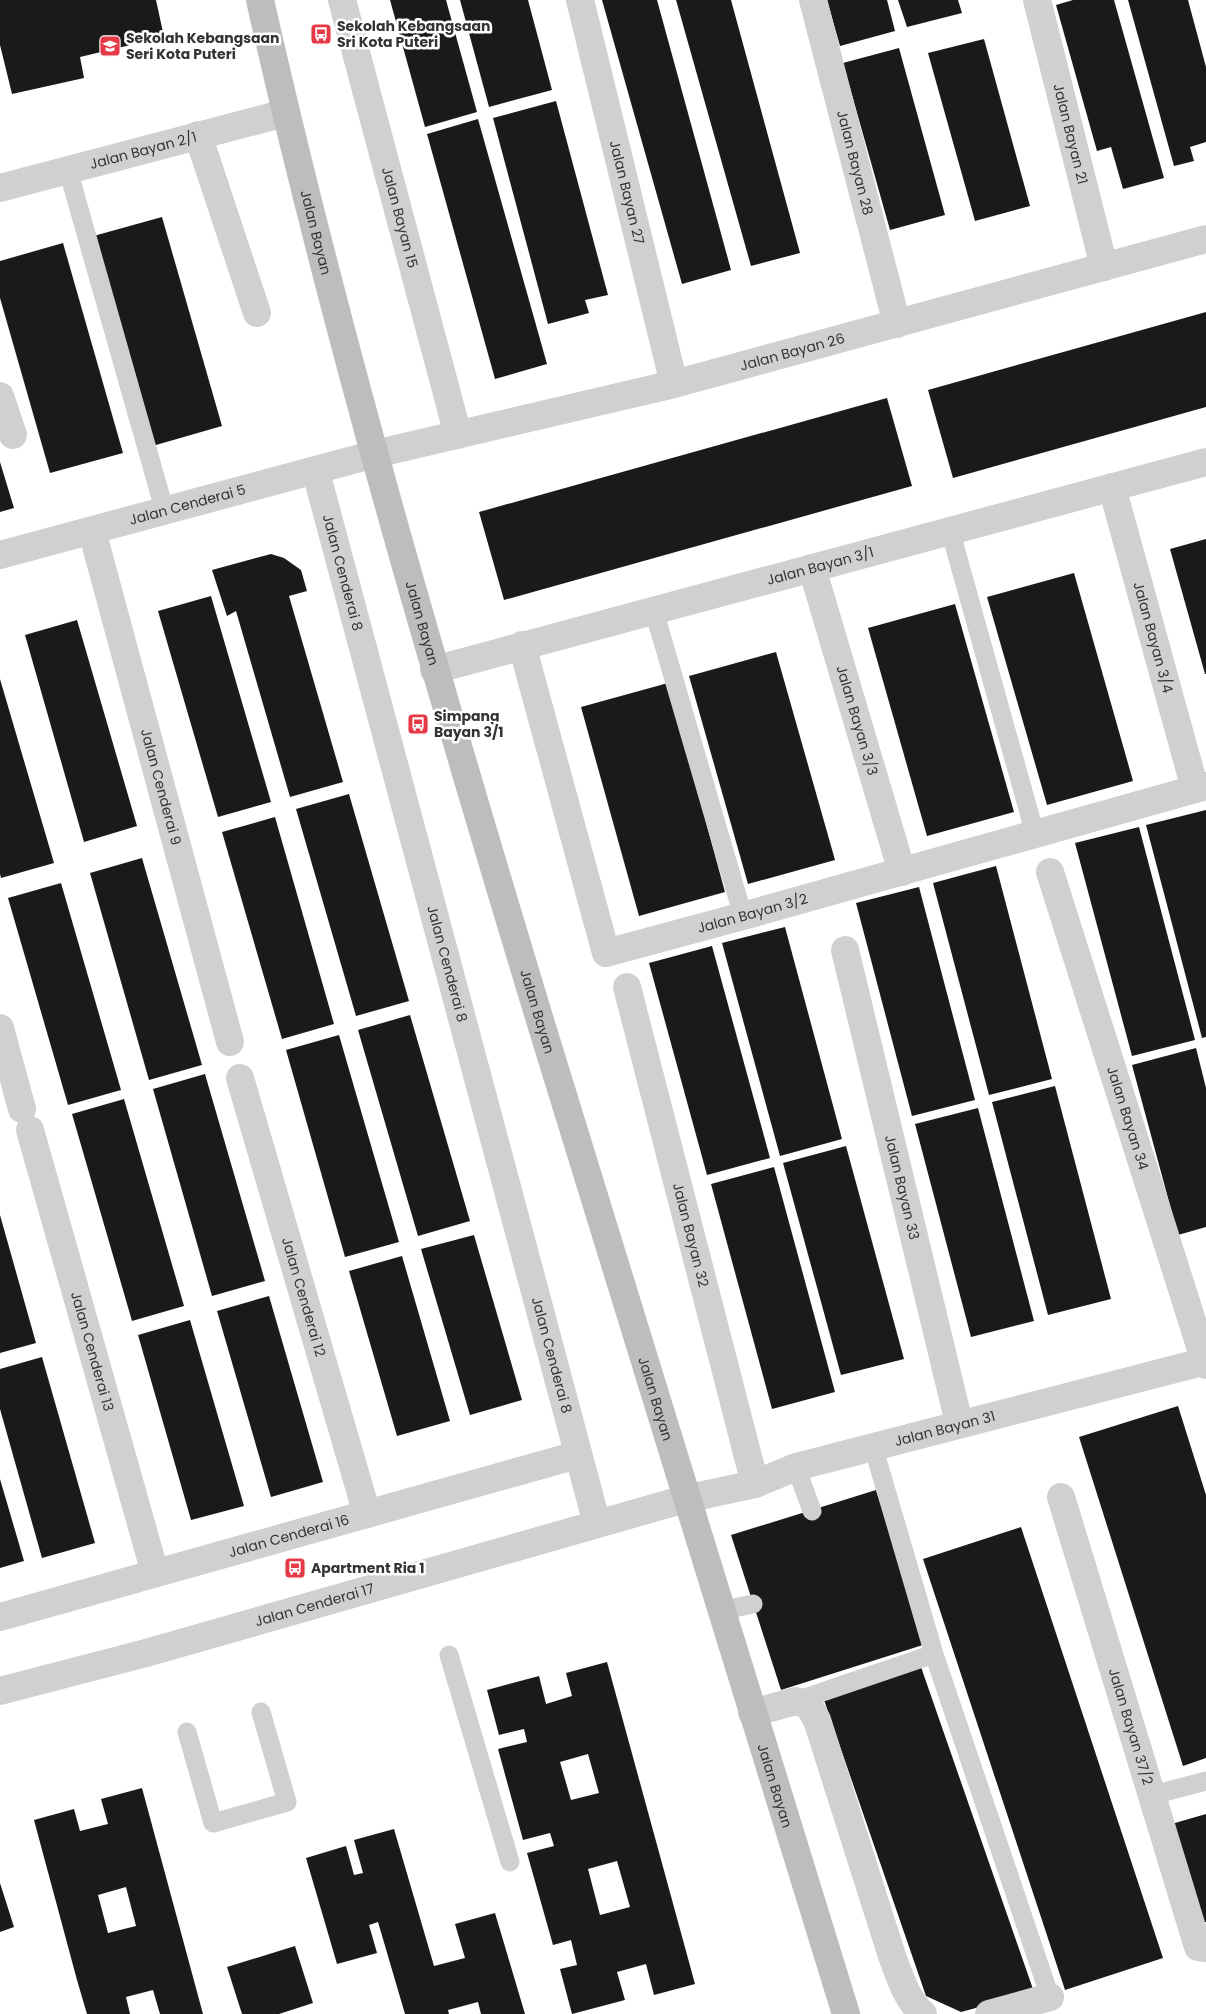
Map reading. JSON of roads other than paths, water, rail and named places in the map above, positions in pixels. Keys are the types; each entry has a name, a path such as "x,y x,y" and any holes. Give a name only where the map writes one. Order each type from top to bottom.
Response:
{"street":[{"name":"Jalan Bayan","path":"260,0 285,113 434,670 685,1499 846,2014"},
{"name":"Jalan Bayan 15","path":"342,0 458,435"},
{"name":"Jalan Bayan 27","path":"580,0 674,384"},
{"name":"Jalan Bayan 28","path":"814,0 897,324"},
{"name":"Jalan Bayan 21","path":"1037,0 1104,267"},
{"name":"Jalan Bayan 2/1","path":"0,188 285,113"},
{"path":"198,135 257,313"},
{"name":"Jalan Bayan 26","path":"375,454 674,384 1206,239"},
{"path":"0,396 13,435"},
{"name":"Jalan Cenderai 5","path":"0,555 316,472 375,454"},
{"name":"Jalan Bayan 3/1","path":"434,670 1206,462"},
{"name":"Jalan Cenderai 8","path":"316,472 597,1524"},
{"name":"Jalan Bayan 3/4","path":"1112,487 1201,787"},
{"name":"Jalan Cenderai 9","path":"92,531 230,1042"},
{"name":"Jalan Bayan 3/3","path":"812,568 902,872"},
{"name":"Jalan Bayan 3/2","path":"522,645 606,952 902,872 1201,787"},
{"name":"Jalan Bayan 34","path":"1050,872 1206,1362"},
{"name":"Jalan Bayan 33","path":"846,950 959,1423"},
{"name":"Jalan Bayan 32","path":"626,987 755,1484"},
{"name":"Jalan Cenderai 13","path":"0,1028 155,1573"},
{"name":"Jalan Cenderai 12","path":"240,1078 367,1514"},
{"name":"Jalan Bayan 31","path":"685,1499 755,1484 796,1467 959,1423 1206,1362"},
{"name":"Jalan Cenderai 16","path":"0,1617 578,1455"},
{"name":"Jalan Bayan 37/2","path":"1061,1497 1198,1947 1206,1948"},
{"name":"Jalan Cenderai 17","path":"0,1691 146,1652 685,1499"},
{"path":"752,1713 796,1701 808,1706 817,1720 892,1956 914,2006 923,2014"},
{"path":"989,2014 1050,1997"}],"lane":[{"path":"68,170 165,512"},
{"path":"950,530 1035,834"},
{"path":"654,611 743,916"},
{"path":"873,1446 934,1654 1050,1997"},
{"path":"796,1467 812,1510"},
{"path":"720,1611 753,1604"},
{"path":"796,1701 934,1654"},
{"path":"449,1655 510,1862"},
{"path":"187,1732 213,1823 287,1802 260,1712"},
{"path":"1153,1796 1206,1781"}],"place":[{"name":"Sekolah Kebangsaan Sri Kota Puteri","path":"321,34"},
{"name":"Sekolah Kebangsaan Seri Kota Puteri","path":"110,46"},
{"name":"Simpang Bayan 3/1","path":"418,724"},
{"name":"Apartment Ria 1","path":"295,1568"}]}
